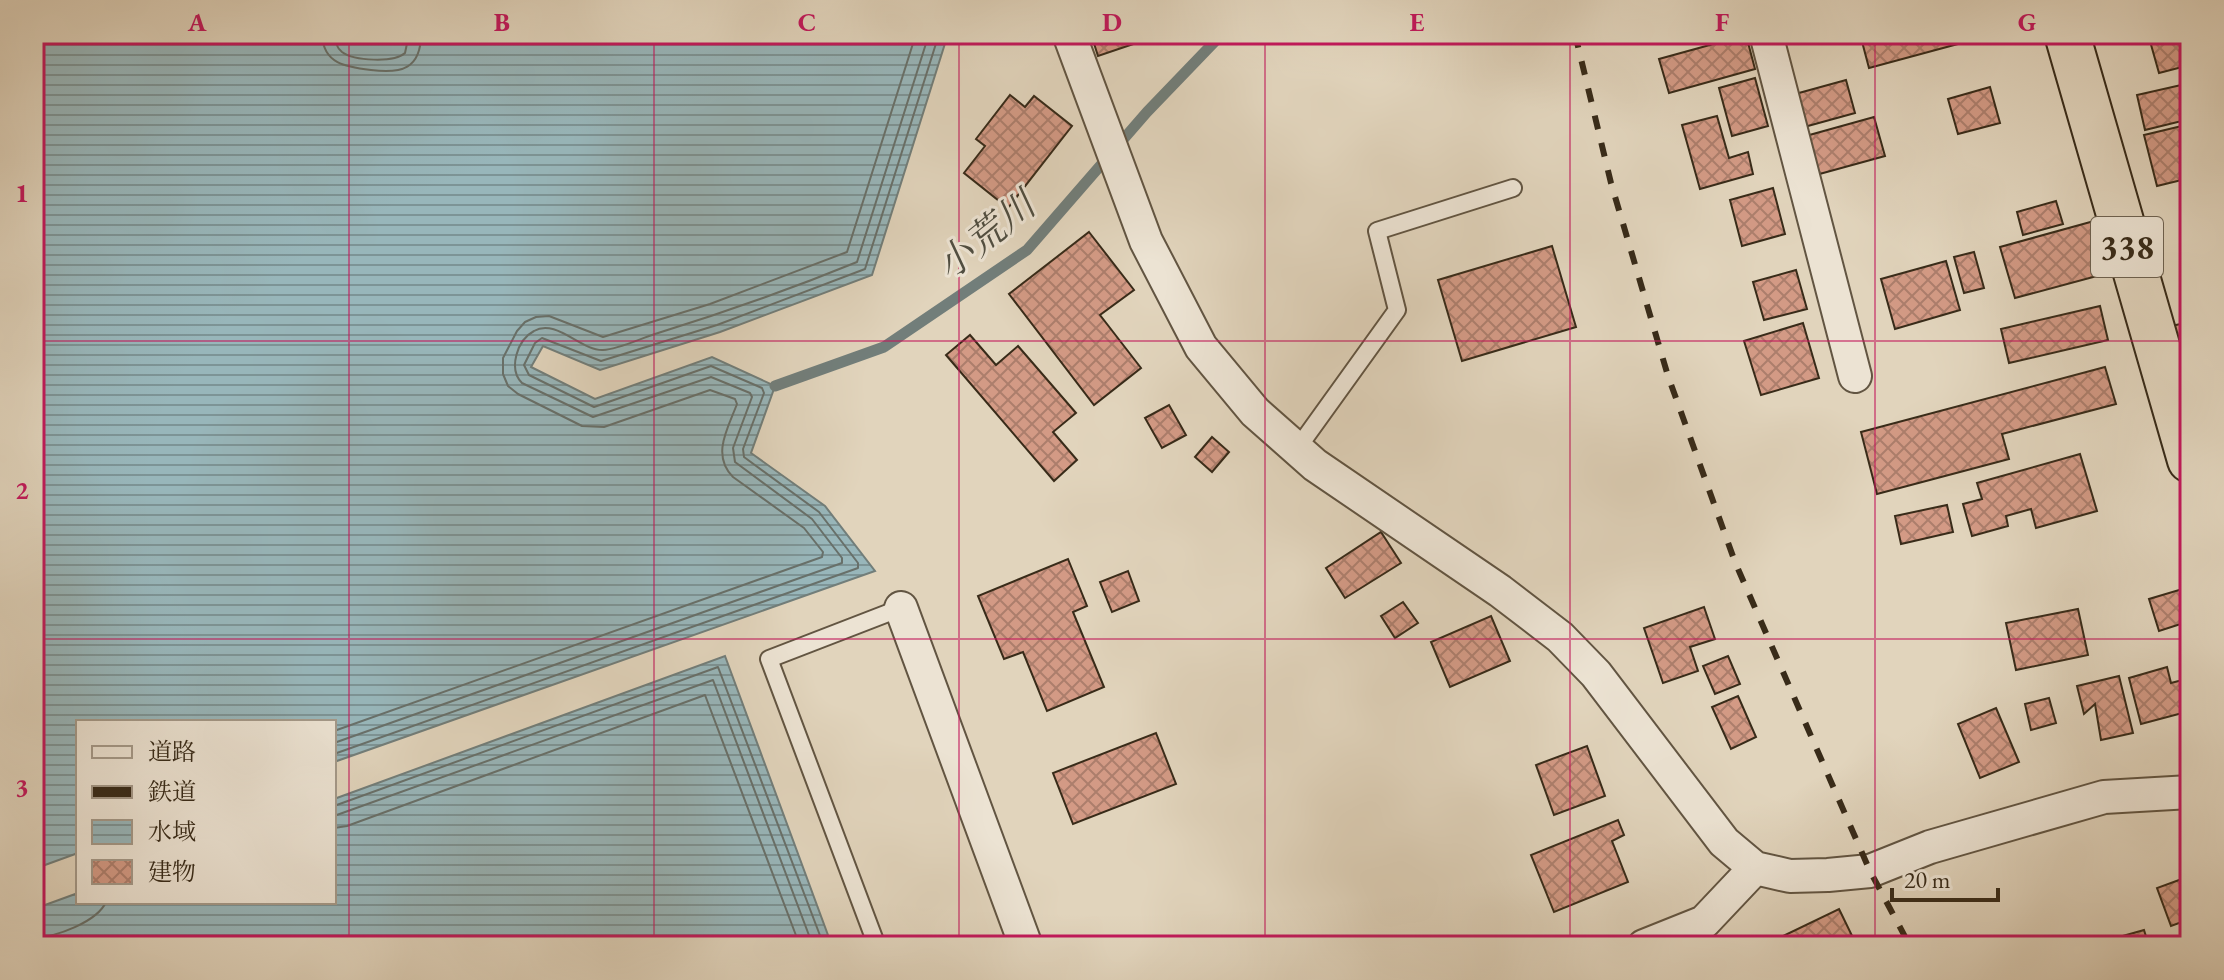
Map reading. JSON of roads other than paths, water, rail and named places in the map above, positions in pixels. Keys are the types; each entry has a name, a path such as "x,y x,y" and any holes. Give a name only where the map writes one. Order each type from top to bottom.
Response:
{"highway":[{"name":"338","path":"2067,34 2190,460"}],"street":[{"path":"1069,34 1146,241 1201,347 1255,412 1315,465 1500,591 1560,637 1596,674 1724,842 1755,868 1790,876 1870,871 1930,847 2104,797 2190,792"},
{"path":"1766,34 1855,376"},
{"path":"901,608 1026,946"},
{"path":"1644,946 1710,934 1755,868"}],"lane":[{"path":"1297,449 1397,310 1377,231 1513,188"},
{"path":"877,946 769,659 901,608"}],"water":[{"path":"34,34 335,34 391,43 392,34 948,34 872,275 720,332 600,370 543,346 531,367 595,399 712,357 775,386 751,453 825,506 875,571 336,761 336,720 76,720 76,854 34,869"},
{"path":"725,656 832,946 34,946 34,909 76,894 76,904 336,904 336,798"}],"waterway":[{"name":"小荒川","path":"775,386 884,347 1027,250 1147,112 1222,34"}],"railway":[{"path":"1575,34 1611,183 1668,376 1735,562 1870,871 1910,946"}]}
